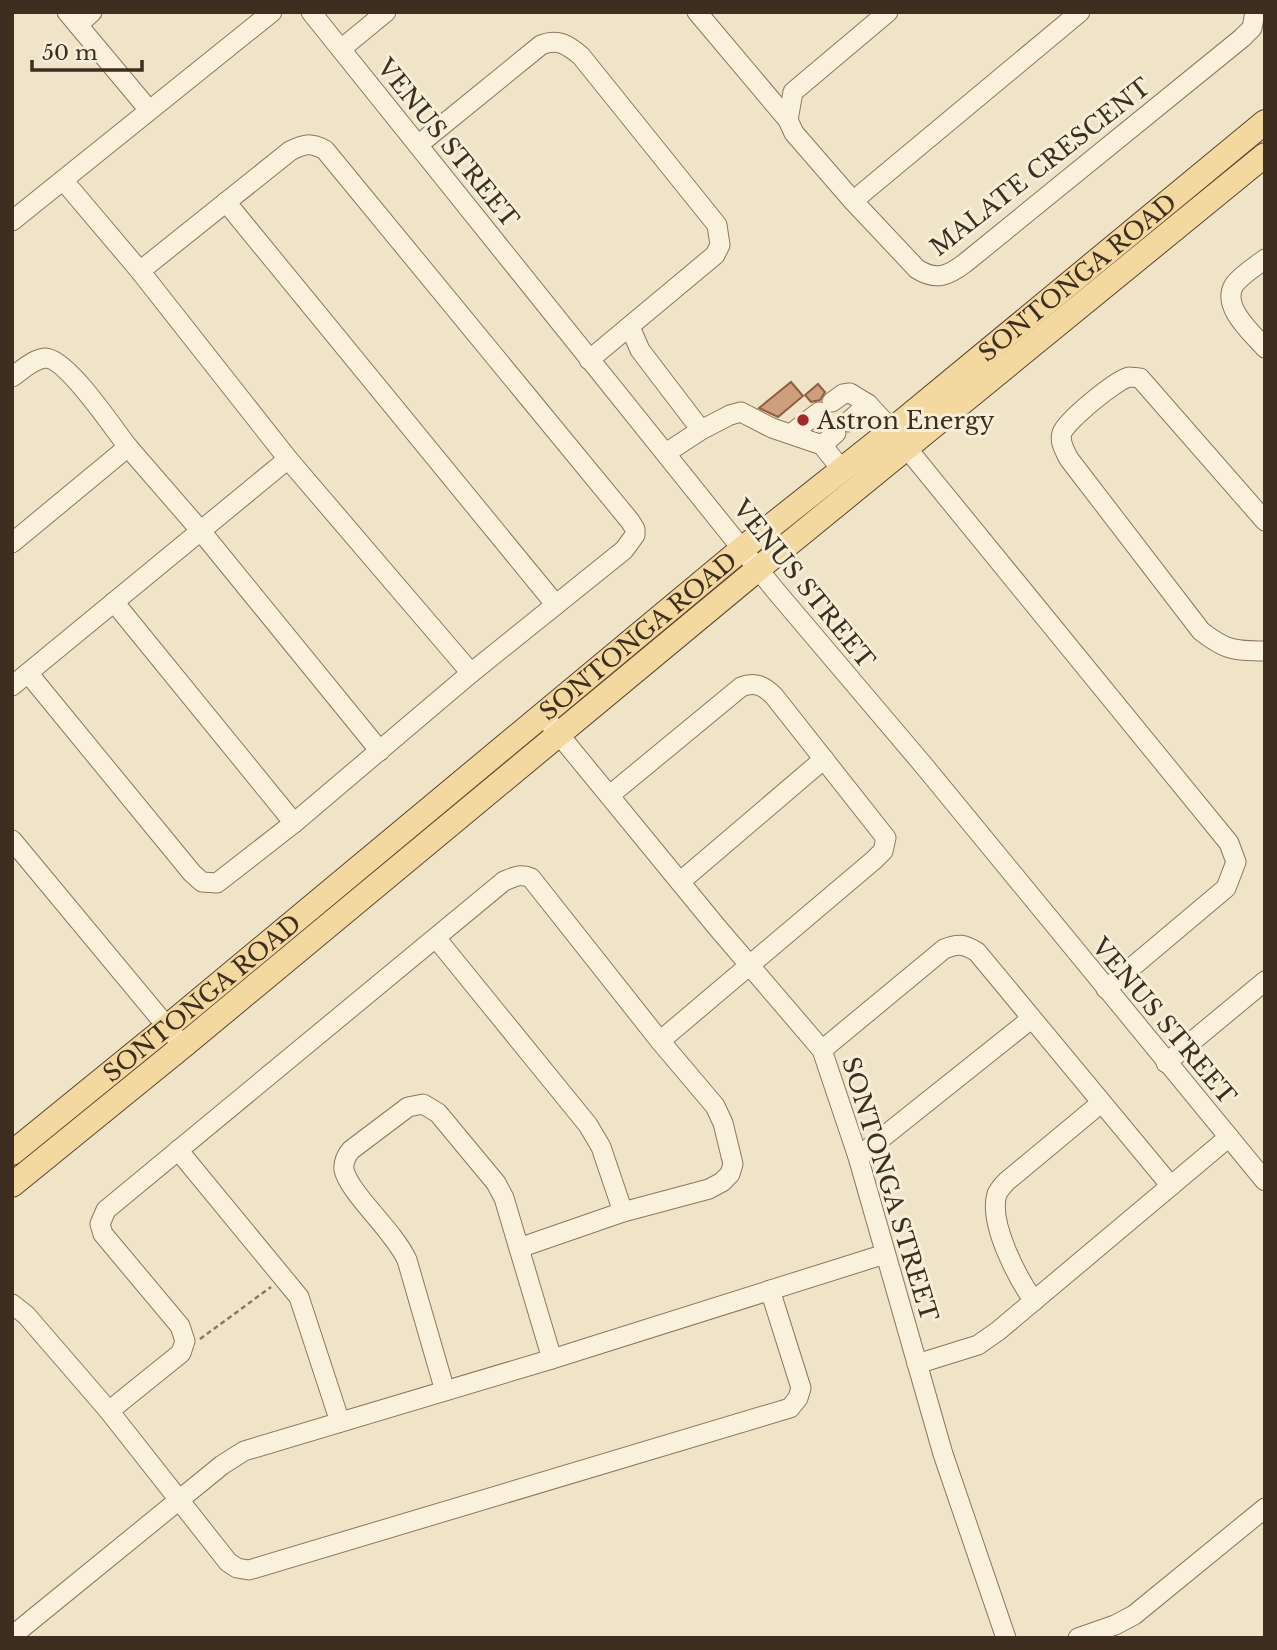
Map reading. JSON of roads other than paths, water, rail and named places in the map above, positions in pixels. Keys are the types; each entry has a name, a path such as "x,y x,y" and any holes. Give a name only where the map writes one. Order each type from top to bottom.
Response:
{"main road":[{"name":"SONTONGA ROAD","path":"12,1185 561,735 758,569 899,439 1265,122"},
{"name":"SONTONGA ROAD","path":"12,1153 168,1027 742,549 842,470 899,439 1265,155"}],"street":[{"path":"12,221 272,12"},
{"name":"VENUS STREET","path":"311,12 758,569 925,767 1265,1181"},
{"path":"341,48 386,12"},
{"name":"MALATE CRESCENT","path":"697,12 853,201 917,270 937,277 947,275 1242,38 1252,28 1255,12"},
{"path":"788,120 793,92 888,12"},
{"path":"853,201 1080,12"},
{"path":"79,16 149,110"},
{"path":"418,145 541,45 556,41 581,56 716,225 720,245 707,264 589,360"},
{"path":"28,673 185,864 202,882 212,884 222,880 295,823 471,673 624,550 635,535 635,529 345,173 325,150 314,144 304,144 290,151 140,271"},
{"path":"63,180 140,271 288,459 471,673"},
{"path":"226,202 556,605"},
{"path":"1265,259 1235,284 1231,293 1232,304 1238,314 1265,348"},
{"path":"630,327 640,350 701,430"},
{"path":"12,377 38,360 57,361 72,375 128,447 200,530 380,751"},
{"path":"1263,520 1140,378 1128,377 1116,383 1068,424 1062,434 1062,445 1069,459 1201,631 1219,645 1240,651 1265,651"},
{"path":"792,433 847,392 868,404 1229,843 1236,862 1226,888 1106,989"},
{"path":"666,453 701,430 736,412 772,428 792,433 836,433 868,404"},
{"path":"836,433 842,470"},
{"path":"12,543 128,447"},
{"path":"12,686 288,459"},
{"path":"114,602 295,823"},
{"path":"610,795 741,687 748,684 766,687 881,829 887,844 874,860 660,1041"},
{"name":"SONTONGA STREET","path":"543,715 822,1050 858,1157 943,1454 1006,1638"},
{"path":"681,881 824,759"},
{"path":"16,850 183,1046"},
{"path":"109,1411 181,1353 185,1342 180,1326 103,1234 100,1224 102,1216 111,1204 504,881 525,875 531,878 715,1106 723,1123 733,1164 730,1174 722,1182 709,1188 623,1212 519,1248"},
{"path":"436,938 588,1125 601,1147 623,1212"},
{"path":"822,1050 944,948 956,944 965,945 977,952 1171,1186"},
{"path":"1166,1063 1265,981"},
{"path":"858,1157 1031,1019"},
{"path":"1034,1301 1020,1282 1011,1263 997,1217 998,1193 1006,1181 1101,1103"},
{"path":"445,1391 407,1260 394,1236 348,1179 345,1171 345,1157 351,1150 408,1107 423,1104 438,1113 500,1191 552,1359"},
{"path":"917,1364 978,1345 998,1331 1229,1137"},
{"path":"178,1150 285,1277 304,1306 340,1422"},
{"path":"12,1636 222,1465 244,1451 552,1359 885,1254"},
{"path":"12,1304 26,1315 109,1411 228,1562 237,1568 249,1570 784,1411 795,1403 801,1388 770,1290"},
{"path":"1078,1638 1134,1615 1265,1508"}],"place":[{"name":"Astron Energy","path":"803,420"}]}
